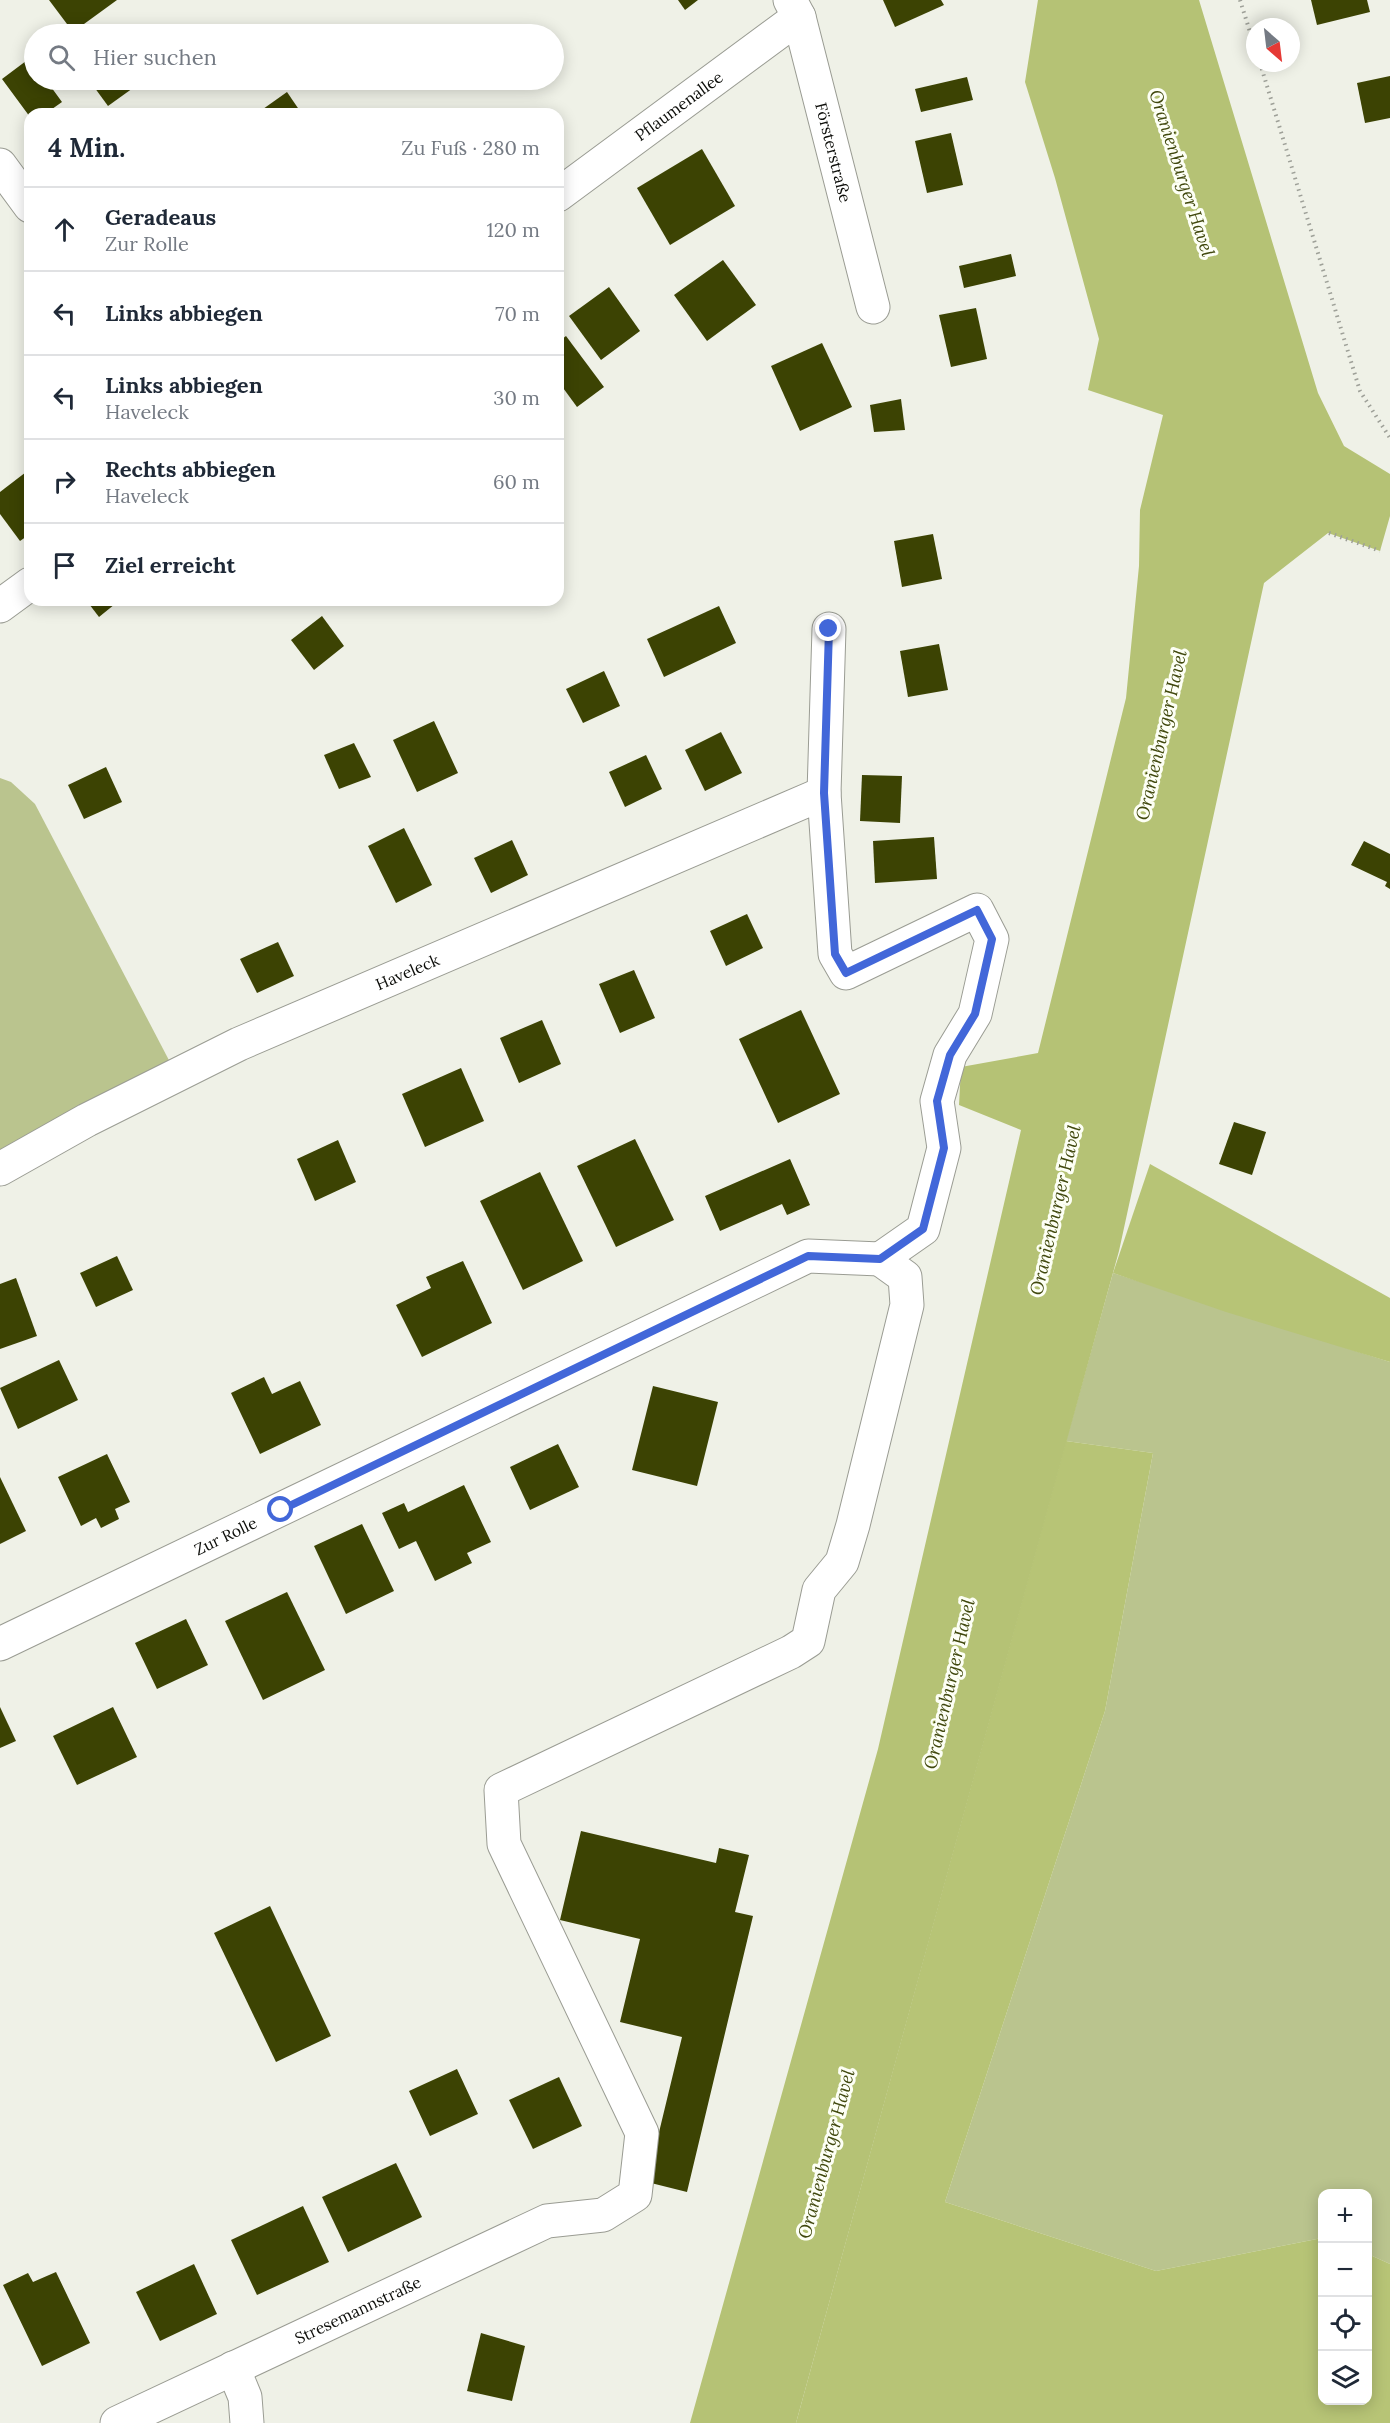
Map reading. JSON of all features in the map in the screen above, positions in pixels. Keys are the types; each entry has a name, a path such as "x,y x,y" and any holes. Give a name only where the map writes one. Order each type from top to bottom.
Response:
{"street":[{"name":"Pflaumenallee","path":"564,190 794,8"},
{"name":"Försterstraße","path":"794,8 873,307"},
{"path":"0,165 24,198"},
{"path":"0,606 24,588"},
{"path":"829,629 824,793 835,954 846,973 977,910 992,939 975,1014 950,1055 937,1101 944,1148 923,1229 880,1259"},
{"name":"Haveleck","path":"0,1169 87,1120 239,1044 824,793"},
{"name":"Zur Rolle","path":"0,1644 808,1256 880,1259"},
{"name":"Stresemannstraße","path":"117,2423 547,2221 603,2215 635,2195 642,2133 504,1844 501,1790 791,1652 808,1641 819,1590 842,1562 853,1526 907,1305 905,1277 880,1259"},
{"path":"233,2368 245,2397 247,2423"}],"path":[{"path":"1240,0 1246,19"},
{"path":"1263,72 1360,391 1390,438"},
{"path":"1329,533 1380,551"}],"shaded area":[{"path":"0,778 11,782 35,804 172,1066 0,1155"},
{"path":"1150,1164 1390,1298 1390,1362 1226,1312 1113,1273"},
{"path":"1113,1273 1390,1362 1390,2264 1372,2256 1372,2189 1318,2189 1318,2239 1156,2271 945,2202 1105,1711 1153,1453 1066,1441"},
{"path":"1066,1441 1153,1453 1105,1711 945,2202 1156,2271 1318,2239 1318,2405 1372,2405 1372,2256 1390,2264 1390,2423 796,2423"}],"water":[{"name":"Oranienburger Havel","path":"1038,0 1199,0 1318,393 1344,446 1390,474 1390,516 1380,551 1328,533 1264,583 1119,1251 796,2423 690,2423 878,1749 1021,1130 959,1105 961,1067 1038,1053 1126,698 1139,566 1140,510 1163,415 1088,390 1099,339 1055,178 1025,82"}],"building":[{"path":"49,0 117,0 84,24 67,24"},
{"path":"678,0 698,0 685,10"},
{"path":"883,0 941,0 944,5 895,27"},
{"path":"1311,0 1367,0 1370,12 1317,25"},
{"path":"24,62 24,90 53,90 62,102 54,108 24,109 2,79"},
{"path":"1390,76 1390,118 1365,123 1357,83"},
{"path":"967,77 973,100 921,112 915,89"},
{"path":"96,90 130,90 108,106"},
{"path":"287,92 298,108 264,108"},
{"path":"951,133 963,185 927,193 915,141"},
{"path":"702,149 735,206 670,245 637,188"},
{"path":"1011,254 1016,276 964,288 959,266"},
{"path":"723,260 756,305 707,341 674,295"},
{"path":"609,287 640,331 601,360 569,316"},
{"path":"976,308 987,359 951,367 939,315"},
{"path":"566,336 604,387 577,407 564,389 564,338"},
{"path":"822,343 852,407 800,431 771,366"},
{"path":"901,399 905,430 874,432 870,405"},
{"path":"24,474 24,538 20,541 0,514 0,492"},
{"path":"933,534 942,579 902,587 894,541"},
{"path":"91,606 113,606 99,617"},
{"path":"719,606 736,643 664,677 647,639"},
{"path":"322,616 344,646 314,670 291,640"},
{"path":"939,644 948,690 908,697 900,651"},
{"path":"604,671 620,706 583,723 566,689"},
{"path":"434,721 458,773 417,792 393,740"},
{"path":"721,732 742,773 705,791 685,750"},
{"path":"354,743 371,777 339,789 324,755"},
{"path":"646,755 662,789 625,807 609,772"},
{"path":"106,767 122,802 84,819 68,785"},
{"path":"862,775 902,776 900,823 860,821"},
{"path":"404,828 432,885 396,903 368,846"},
{"path":"934,837 937,879 875,883 873,841"},
{"path":"512,840 528,875 491,893 474,858"},
{"path":"1364,841 1390,854 1390,889 1385,886 1387,882 1351,865"},
{"path":"747,914 763,948 726,966 710,931"},
{"path":"278,942 294,976 257,993 240,959"},
{"path":"634,970 655,1018 620,1033 599,984"},
{"path":"801,1010 840,1094 778,1123 739,1039"},
{"path":"542,1020 561,1064 519,1083 500,1038"},
{"path":"461,1068 484,1121 425,1147 402,1094"},
{"path":"1234,1122 1266,1132 1252,1175 1219,1164"},
{"path":"635,1139 674,1220 616,1247 577,1166"},
{"path":"338,1140 356,1182 315,1201 297,1159"},
{"path":"790,1159 810,1205 787,1215 782,1204 720,1231 705,1196"},
{"path":"540,1172 583,1261 523,1290 480,1201"},
{"path":"117,1256 133,1290 96,1307 80,1273"},
{"path":"463,1261 492,1323 422,1357 396,1305 431,1288 426,1277"},
{"path":"16,1278 37,1336 0,1349 0,1284"},
{"path":"59,1360 78,1400 18,1429 0,1388"},
{"path":"264,1377 272,1394 300,1381 321,1425 260,1454 231,1393"},
{"path":"653,1386 718,1402 697,1486 632,1470"},
{"path":"558,1444 579,1487 530,1510 510,1467"},
{"path":"107,1454 130,1502 115,1509 119,1519 101,1528 96,1518 81,1526 58,1477"},
{"path":"0,1477 26,1531 0,1544"},
{"path":"464,1485 491,1542 467,1553 472,1563 435,1581 416,1541 399,1549 382,1513 404,1503 408,1512"},
{"path":"362,1524 394,1591 346,1614 314,1546"},
{"path":"287,1592 325,1670 263,1700 225,1621"},
{"path":"186,1619 208,1665 157,1689 135,1643"},
{"path":"0,1707 16,1741 0,1748"},
{"path":"113,1707 137,1757 77,1785 53,1736"},
{"path":"581,1831 716,1863 719,1848 749,1855 735,1912 753,1916 687,2192 647,2182 682,2037 620,2022 640,1939 560,1920"},
{"path":"270,1906 331,2036 276,2062 214,1933"},
{"path":"457,2069 478,2114 430,2136 409,2091"},
{"path":"559,2077 582,2126 533,2149 509,2100"},
{"path":"396,2163 422,2217 348,2252 322,2197"},
{"path":"303,2206 329,2262 257,2295 231,2240"},
{"path":"194,2264 217,2314 160,2341 136,2292"},
{"path":"56,2272 90,2343 42,2366 3,2285 28,2273 33,2282"},
{"path":"481,2333 525,2346 512,2401 467,2391"}],"route":[{"path":"281,1510 808,1256 880,1259 923,1229 944,1148 937,1101 950,1055 975,1014 992,939 977,910 846,973 835,954 824,793 829,629"}]}
